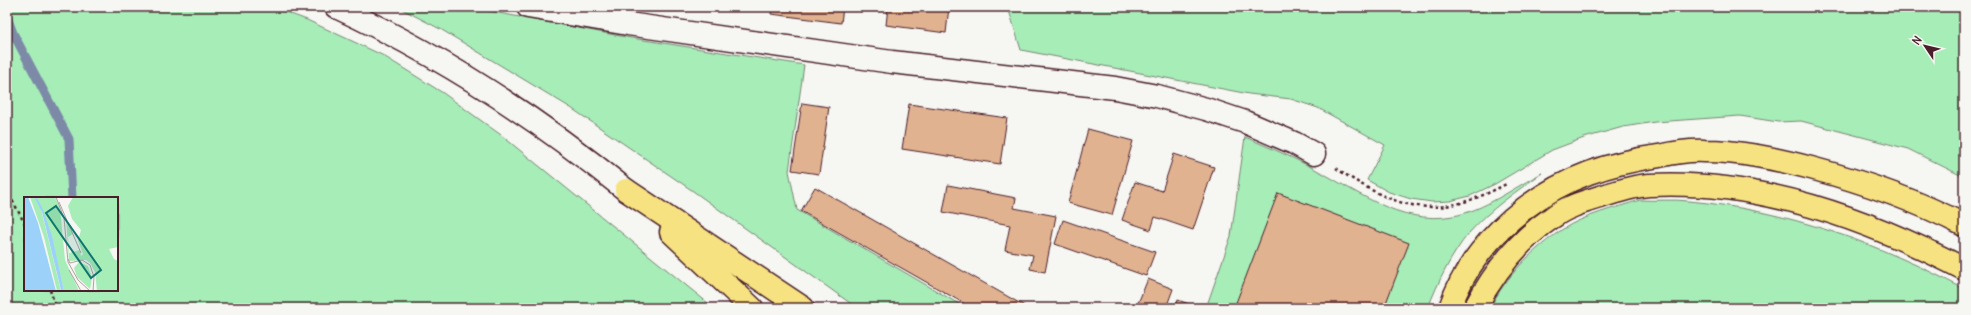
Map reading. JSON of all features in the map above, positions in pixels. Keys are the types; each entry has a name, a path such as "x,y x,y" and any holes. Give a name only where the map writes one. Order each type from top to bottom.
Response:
{"main road":[{"path":"1450,308 1468,270 1487,244 1513,218 1545,193 1578,176 1629,160 1703,150 1742,153 1798,164 1891,192 1964,225"},
{"path":"1476,308 1488,284 1505,261 1530,235 1554,216 1582,203 1619,191 1648,185 1690,185 1732,188 1779,198 1833,213 1886,232 1930,251 1964,269"},
{"path":"626,190 752,308"},
{"path":"626,190 803,308"}],"street":[{"path":"528,7 628,24 892,62 1115,88 1157,96 1213,111 1245,122 1314,154"},
{"path":"344,9 446,64 501,99 590,161 626,190"}],"path":[{"path":"7,190 24,222"},
{"path":"50,291 56,308"}],"green space":[{"path":"7,7 272,7 307,20 382,55 443,93 501,135 714,308 7,308"},
{"path":"398,7 467,7 631,38 804,65 789,171 797,210 966,308 857,308 693,191 571,108 442,30"},
{"path":"1008,7 1964,7 1964,177 1908,149 1801,121 1778,122 1740,116 1655,122 1623,127 1584,138 1552,150 1495,184 1470,196 1450,201 1432,202 1411,199 1389,192 1367,180 1385,145 1318,108 1291,99 1249,94 1021,50"},
{"path":"1245,137 1301,162 1377,203 1414,216 1433,218 1453,216 1476,209 1499,198 1542,173 1495,208 1469,233 1456,250 1436,288 1428,308 1206,308 1231,236"},
{"path":"1640,200 1683,200 1725,205 1761,212 1831,231 1898,257 1964,289 1964,308 1490,308 1496,296 1521,264 1541,245 1563,229 1600,212"}],"building":[{"path":"772,7 843,7 841,23 771,14"},
{"path":"888,7 949,7 946,33 886,25"},
{"path":"802,103 829,107 819,174 792,170"},
{"path":"909,104 1007,118 1000,164 902,149"},
{"path":"1088,129 1133,141 1112,215 1068,203"},
{"path":"1174,154 1214,167 1193,230 1155,217 1151,230 1122,220 1135,182 1162,191"},
{"path":"948,185 1016,198 1014,208 1056,216 1045,272 1030,269 1033,255 1005,250 1010,225 943,212"},
{"path":"815,187 1028,308 972,308 801,211"},
{"path":"1278,193 1409,243 1384,308 1234,308"},
{"path":"1063,220 1155,252 1146,276 1055,244"},
{"path":"1148,279 1173,289 1166,308 1136,308"},
{"path":"1178,300 1200,308 1175,308"}],"waterway":[{"path":"7,17 13,33 69,139 72,197"}]}
